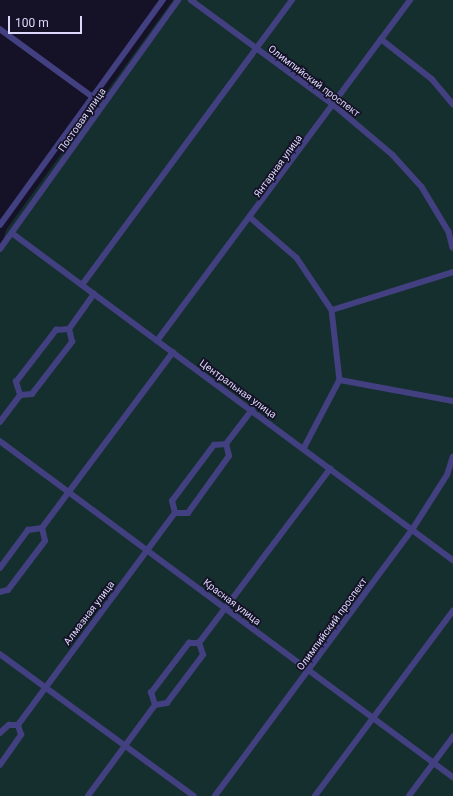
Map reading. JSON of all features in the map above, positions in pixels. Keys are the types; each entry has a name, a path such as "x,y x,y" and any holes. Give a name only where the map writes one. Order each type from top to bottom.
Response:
{"street":[{"name":"Постовая улица","path":"0,225 163,0"},
{"name":"Постовая улица","path":"0,249 178,0"},
{"name":"Олимпийский проспект","path":"191,0 334,105 393,155 422,187 449,232 453,248"},
{"path":"82,285 292,0"},
{"name":"Янтарная улица","path":"157,341 251,218 410,0"},
{"path":"0,29 93,97"},
{"path":"381,39 432,79 453,104"},
{"path":"251,218 296,258 332,310 340,380 304,449"},
{"name":"Центральная улица","path":"12,233 453,560"},
{"path":"332,310 453,272"},
{"path":"0,422 20,395 32,394 68,348 72,342 69,329 94,294"},
{"path":"20,395 16,382 56,330 69,329"},
{"path":"0,568 28,530 42,528 173,352"},
{"path":"340,380 453,400"},
{"path":"226,444 229,456 188,513 175,513 172,501 214,445 226,444 252,410"},
{"name":"Красная улица","path":"0,441 453,777"},
{"name":"Олимпийский проспект","path":"215,796 412,530 447,475 453,457"},
{"path":"199,643 330,469"},
{"name":"Алмазная улица","path":"18,725 175,513"},
{"path":"0,592 8,590 45,541 42,528"},
{"path":"315,796 453,611"},
{"path":"155,705 151,692 189,643 199,643"},
{"path":"88,796 124,745 155,705 167,704 203,655 199,643"},
{"path":"0,654 194,796"},
{"path":"0,733 9,725 18,725 22,735 0,765"},
{"path":"409,796 453,737"}],"green space":[{"path":"173,0 453,0 453,796 0,796 0,251 6,230"}]}
